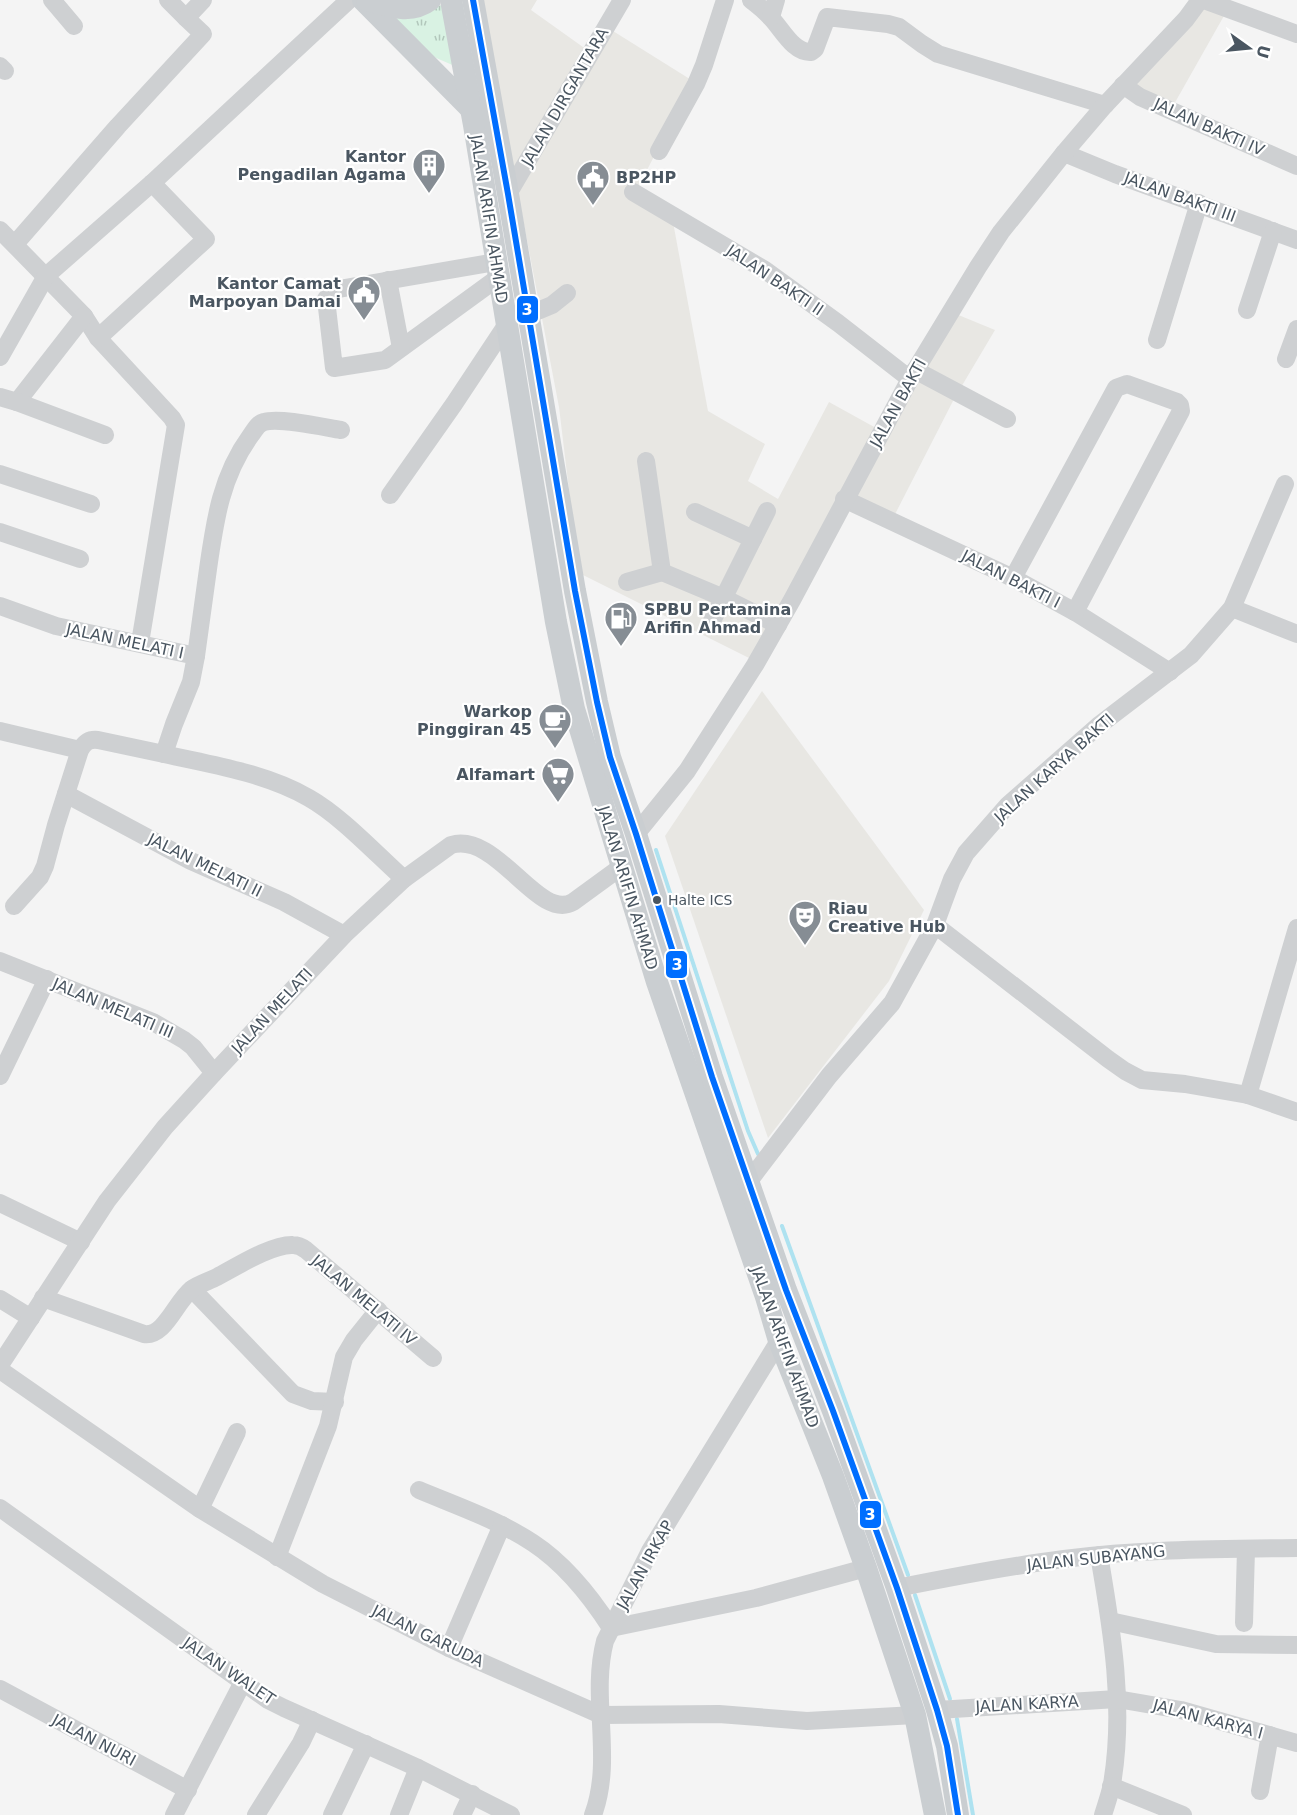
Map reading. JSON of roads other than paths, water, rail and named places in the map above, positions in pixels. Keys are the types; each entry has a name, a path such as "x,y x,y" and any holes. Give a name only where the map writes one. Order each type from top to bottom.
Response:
{"main road":[{"path":"365,0 403,9 415,8 430,0"},
{"path":"365,0 471,110"},
{"name":"JALAN ARIFIN AHMAD","path":"451,0 556,622 574,709 657,982 776,1294 833,1410 897,1588 926,1712 935,1815"},
{"name":"JALAN ARIFIN AHMAD","path":"473,0 575,591 610,757 712,1077 749,1181 776,1294 779,1341 833,1476 866,1568 926,1712 946,1746 958,1815"},
{"path":"529,461 552,456"}],"street":[{"path":"52,0 74,26"},
{"path":"15,244 118,126 203,34 168,0"},
{"path":"186,18 204,0"},
{"path":"0,357 46,276 152,183 349,0"},
{"name":"JALAN DIRGANTARA","path":"508,194 622,0"},
{"path":"659,151 696,84 725,0"},
{"path":"751,0 774,9 791,42 808,53 817,46 829,8 899,27 938,54 1105,105"},
{"path":"1202,0 1297,34"},
{"name":"JALAN BAKTI","path":"636,834 687,771 755,665 912,374 1001,232 1105,105 1202,0"},
{"name":"JALAN BAKTI IV","path":"1123,85 1140,97 1297,166"},
{"name":"JALAN BAKTI III","path":"1064,153 1114,174 1297,240"},
{"path":"98,338 206,239 152,183"},
{"name":"JALAN BAKTI II","path":"633,192 765,270 912,374 1007,419"},
{"path":"1157,340 1199,203"},
{"path":"0,230 84,316 98,338 166,411 176,425 140,643"},
{"path":"1247,310 1273,231"},
{"path":"498,269 385,360 334,368 326,299 333,290 388,280 498,269"},
{"path":"388,280 401,348"},
{"path":"528,315 552,305 567,293"},
{"path":"84,316 8,400 105,435"},
{"path":"390,495 507,324"},
{"path":"1286,359 1297,328"},
{"path":"1013,578 1116,388 1127,384 1177,402 1181,411 1075,612"},
{"path":"196,656 220,499 242,447 259,424 268,421 341,430"},
{"path":"646,461 662,572"},
{"path":"0,474 91,504"},
{"name":"JALAN KARYA BAKTI","path":"749,1181 829,1076 892,1004 935,925 952,879 966,853 1008,804 1098,726 1170,672 1200,646 1232,608 1286,484"},
{"name":"JALAN BAKTI I","path":"844,500 1013,578 1075,612 1170,672"},
{"path":"712,621 767,511"},
{"path":"695,512 753,539"},
{"path":"0,532 80,559"},
{"path":"627,582 662,572 724,598 778,625"},
{"name":"JALAN MELATI I","path":"0,606 56,626 196,656 191,682 164,754"},
{"path":"1232,608 1297,634"},
{"path":"0,731 80,750"},
{"path":"14,906 40,877 80,750 86,742 94,739 246,773 293,789 311,799 345,825 404,879"},
{"name":"JALAN MELATI II","path":"66,794 191,861 284,902 344,935"},
{"name":"JALAN MELATI","path":"0,1365 107,1202 139,1159 214,1073 344,935 404,879 452,845 472,844 487,852 547,901 560,906 573,902 621,867"},
{"path":"935,925 1108,1059 1136,1077 1151,1082 1185,1084 1248,1095 1297,1112"},
{"path":"1248,1095 1297,928"},
{"name":"JALAN MELATI III","path":"0,961 153,1022 193,1047 214,1073"},
{"path":"0,1076 47,979"},
{"path":"0,1203 81,1242"},
{"name":"JALAN MELATI IV","path":"43,1298 148,1335 159,1330 192,1289 260,1254 296,1245 306,1250 433,1358"},
{"path":"192,1289 293,1394 304,1399 335,1402"},
{"path":"0,1299 31,1318"},
{"path":"277,1557 321,1445 335,1402 344,1356 378,1310"},
{"name":"JALAN IRKAP","path":"593,1815 600,1791 602,1771 600,1683 603,1650 611,1628 650,1551 779,1341"},
{"name":"JALAN GARUDA","path":"0,1370 200,1509 323,1584 449,1648 601,1715 719,1714 807,1721 926,1712"},
{"path":"200,1509 237,1432"},
{"path":"419,1490 502,1525 535,1544 565,1569 585,1591 611,1628 756,1598 866,1568"},
{"name":"JALAN WALET","path":"0,1508 243,1682 284,1708 418,1768 511,1815"},
{"path":"449,1648 502,1525"},
{"name":"JALAN SUBAYANG","path":"897,1588 1065,1559 1185,1550 1297,1548"},
{"path":"1244,1623 1246,1549"},
{"path":"1099,1556 1110,1621 1117,1699 1116,1754 1112,1786 1103,1815"},
{"path":"1110,1621 1209,1643 1297,1645"},
{"path":"174,1815 243,1682"},
{"name":"JALAN NURI","path":"0,1689 188,1790"},
{"name":"JALAN KARYA","path":"926,1712 1117,1699"},
{"name":"JALAN KARYA I","path":"1117,1699 1181,1710 1297,1743"},
{"path":"256,1815 301,1743 312,1720"},
{"path":"1260,1791 1270,1735"},
{"path":"332,1815 366,1744"},
{"path":"399,1815 418,1768"},
{"path":"1112,1786 1183,1815"},
{"path":"462,1815 472,1794"}],"waterway":[{"path":"656,850 748,1131 758,1154"},
{"path":"782,1226 908,1575"},
{"path":"915,1595 950,1699"},
{"path":"957,1719 973,1815"}],"place":[{"name":"Kantor Pengadilan Agama","path":"429,194"},
{"name":"BP2HP","path":"593,206"},
{"name":"Kantor Camat Marpoyan Damai","path":"364,321"},
{"name":"SPBU Pertamina Arifin Ahmad","path":"621,647"},
{"name":"Warkop Pinggiran 45","path":"555,749"},
{"name":"Alfamart","path":"558,803"},
{"name":"Halte ICS","path":"657,900"},
{"name":"Riau Creative Hub","path":"805,946"}]}
